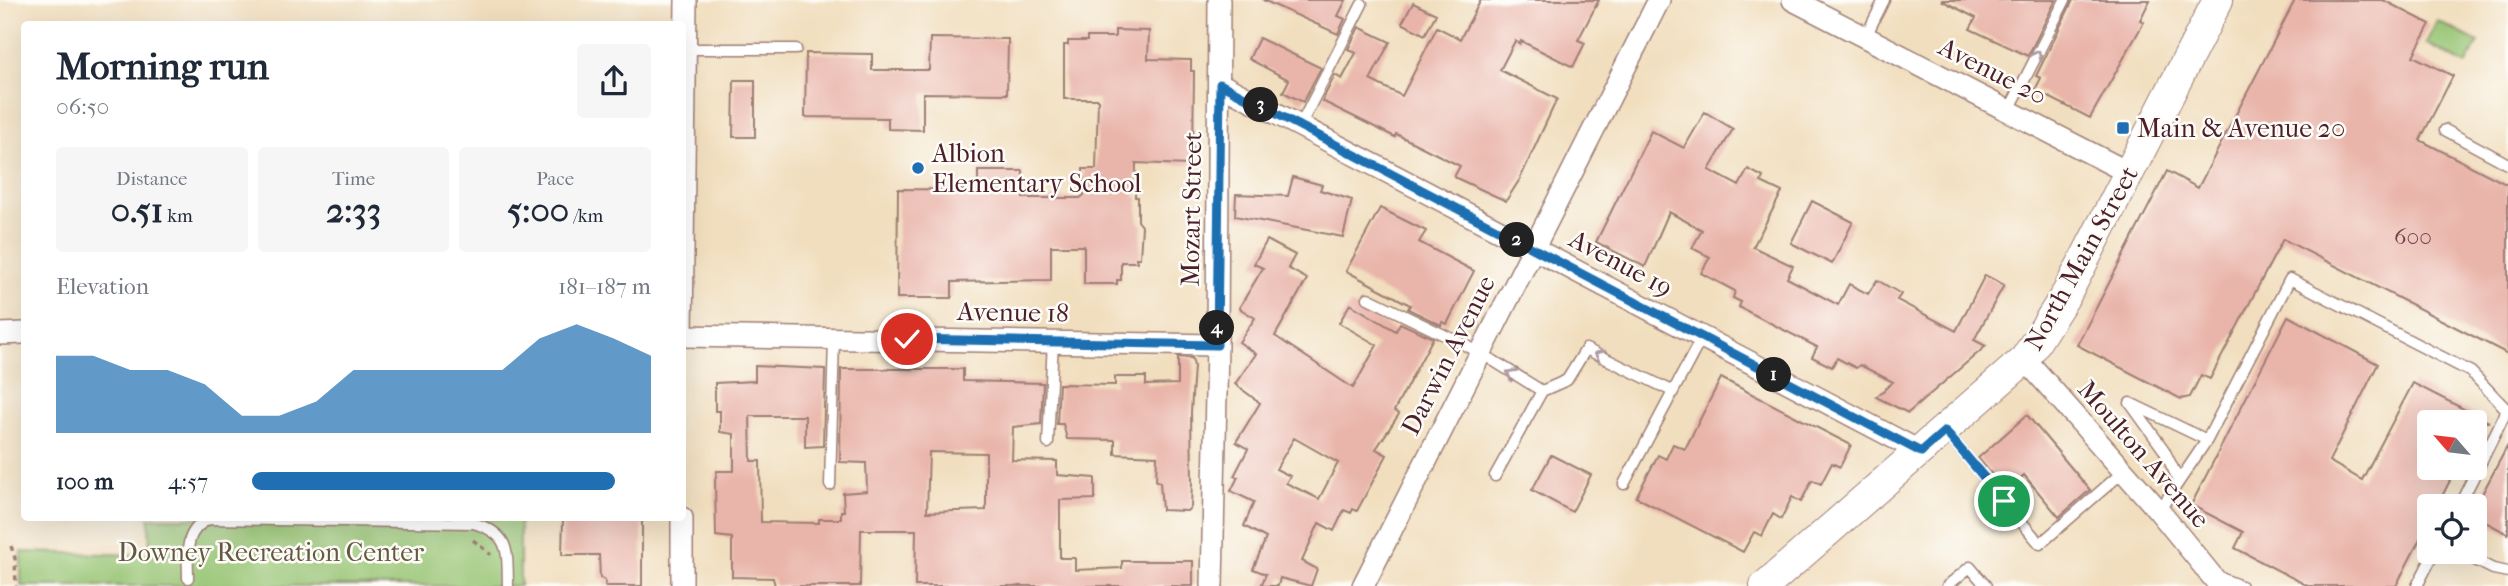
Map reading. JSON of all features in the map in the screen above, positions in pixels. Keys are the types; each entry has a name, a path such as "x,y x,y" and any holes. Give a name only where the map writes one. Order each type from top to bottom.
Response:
{"main road":[{"name":"North Main Street","path":"1765,586 2025,359 2067,293 2218,0"}],"street":[{"path":"686,0 686,49"},
{"name":"Mozart Street","path":"1212,586 1217,345 1219,0"},
{"name":"Darwin Avenue","path":"1363,586 1659,0"},
{"name":"Avenue 20","path":"1793,0 2129,173"},
{"name":"Avenue 19","path":"1220,84 1921,452"},
{"path":"0,334 21,333"},
{"name":"Avenue 18","path":"686,335 1217,345"},
{"name":"Moulton Avenue","path":"2025,359 2159,511 2215,580"},
{"path":"682,521 682,586"}],"lane":[{"path":"1866,36 1884,0"},
{"path":"2008,110 2065,0"},
{"path":"1300,126 1362,4"},
{"path":"686,49 796,49"},
{"path":"2445,130 2508,164"},
{"path":"2159,511 2207,440 2290,279 2471,372 2508,410 2465,494"},
{"path":"1368,299 1481,354 1542,391"},
{"path":"1625,484 1702,337"},
{"path":"830,485 834,338"},
{"path":"1048,443 1053,341"},
{"path":"1495,477 1542,391 1567,380 1586,349 1672,391"},
{"path":"2179,481 2164,450 2130,402 2207,440"},
{"path":"1945,431 2040,544 2124,471"},
{"path":"188,579 188,541 192,530 206,521"},
{"path":"340,521 472,523 486,527 502,538 507,552 508,586"},
{"path":"2417,586 2428,564"},
{"path":"2483,564 2508,572"},
{"path":"1947,586 1970,567 1986,586"},
{"path":"2215,580 2241,586"}],"path":[{"path":"460,535 486,548 494,563"},
{"path":"11,546 15,558 16,586"}],"green space":[{"path":"2437,21 2478,42 2466,65 2426,43"},
{"name":"Downey Recreation Center","path":"149,521 520,521 520,586 21,586 21,552 150,555"}],"building":[{"path":"1263,0 1346,0 1338,16 1345,19 1338,34"},
{"path":"1481,0 1599,0 1578,40 1585,43 1573,67 1521,41 1520,44 1515,41 1500,70 1557,99 1520,179 1506,201 1454,177 1460,166 1322,101 1335,75 1342,79 1356,53 1348,49 1359,27 1390,42 1370,80 1402,96 1437,27 1460,39"},
{"path":"1941,0 2056,0 2028,56 1970,29 1976,18"},
{"path":"2073,0 2150,0 2140,20 2144,22 2090,118 2035,90 2041,78 2036,76"},
{"path":"2295,0 2383,0 2430,24 2413,56 2453,76 2420,140 2508,185 2508,354 2283,239 2210,379 2201,375 2190,397 2181,399 2077,345 2167,171 2198,188"},
{"path":"1413,3 1436,14 1425,35 1402,23"},
{"path":"1115,30 1149,31 1148,59 1191,60 1191,71 1194,71 1193,155 1190,155 1190,165 1136,163 1135,197 1138,197 1138,221 1142,226 1140,258 1136,258 1137,262 1121,262 1121,280 1117,280 1117,284 1084,284 1084,246 1051,246 1051,280 952,282 952,298 897,298 898,189 978,190 978,171 1023,171 1023,198 1080,198 1084,195 1083,169 1096,169 1098,99 1064,99 1064,45 1068,45 1068,41 1087,41 1087,37 1115,37"},
{"path":"930,38 1008,39 1007,94 923,93 923,130 888,129 888,118 805,117 806,53 872,54 872,70 929,70"},
{"path":"1259,38 1321,68 1303,102 1283,92 1289,80 1249,59"},
{"path":"734,80 755,80 755,137 733,137"},
{"path":"1705,112 1733,129 1709,170 1739,186 1748,169 1763,177 1761,182 1782,192 1753,247 1793,266 1787,278 1838,305 1849,284 1868,294 1877,280 1901,294 1897,300 1956,331 1985,275 2004,285 1974,340 1986,346 1908,413 1876,397 1893,382 1860,365 1856,368 1837,358 1832,367 1812,357 1817,347 1739,307 1741,302 1733,298 1735,291 1701,273 1710,257 1692,248 1702,230 1669,212 1645,267 1596,242 1651,131 1684,148"},
{"path":"1293,177 1322,185 1320,190 1352,200 1343,237 1235,216 1236,194 1288,196"},
{"path":"1812,201 1853,222 1832,264 1791,243"},
{"path":"1380,208 1426,231 1419,242 1474,271 1447,324 1442,322 1441,325 1408,309 1410,305 1346,271"},
{"path":"1267,240 1295,255 1288,268 1307,279 1275,336 1353,388 1377,345 1339,323 1350,304 1396,331 1400,323 1433,338 1394,411 1399,414 1376,449 1387,455 1357,511 1353,509 1351,513 1344,510 1334,531 1319,523 1302,561 1317,569 1311,586 1280,578 1278,586 1261,586 1266,574 1253,569 1266,538 1244,526 1254,502 1231,491 1238,477 1234,476 1248,449 1236,442 1260,403 1235,384 1256,354 1239,342 1255,318 1239,308 1263,268 1254,264","holes":["1294,438 1338,463 1319,499 1286,483 1290,476 1276,469"]},
{"path":"2288,316 2378,364 2329,461 2362,480 2413,383 2466,410 2417,410 2417,480 2450,480 2443,494 2417,494 2417,545 2396,586 2308,586 2235,548 2243,532 2191,505"},
{"path":"1178,357 1192,358 1194,366 1191,507 1187,511 1162,510 1160,482 1156,481 1157,456 1115,454 1115,440 1067,439 1063,424 1057,424 1059,384 1115,385 1115,377 1146,377 1146,385 1178,384"},
{"path":"755,366 825,369 823,446 805,447 805,416 750,416 751,461 760,461 761,522 819,523 819,519 841,519 841,511 844,511 843,493 867,491 866,463 840,462 841,369 963,369 963,381 1043,383 1041,424 1013,427 1012,460 1057,461 1057,475 1095,478 1095,499 1060,500 1060,558 1075,558 1075,570 1122,568 1122,561 1193,561 1193,586 915,586 916,530 861,530 860,586 775,586 773,578 732,577 732,538 716,536 715,481 717,471 734,471 734,434 720,432 720,411 715,411 715,383 755,381","holes":["929,452 986,453 986,510 927,512"]},
{"path":"1721,378 1851,445 1840,467 1832,463 1821,484 1812,480 1801,502 1792,497 1781,519 1773,514 1762,536 1754,532 1743,552 1636,497 1658,455 1666,459 1673,444 1685,449"},
{"path":"2027,415 2090,490 2059,517 2024,475 2006,491 1978,458"},
{"path":"2508,445 2508,534 2487,523 2487,494 2482,494"},
{"path":"1551,455 1591,475 1572,512 1532,490"},
{"path":"563,521 642,521 642,586 605,586 605,580 600,578 599,555 562,555"}],"place":[{"name":"Main & Avenue 20","path":"2123,128"},
{"name":"Albion Elementary School","path":"918,168"}],"route":[{"path":"907,339 1217,345 1220,84 1921,452 1945,431 2004,501"}]}
